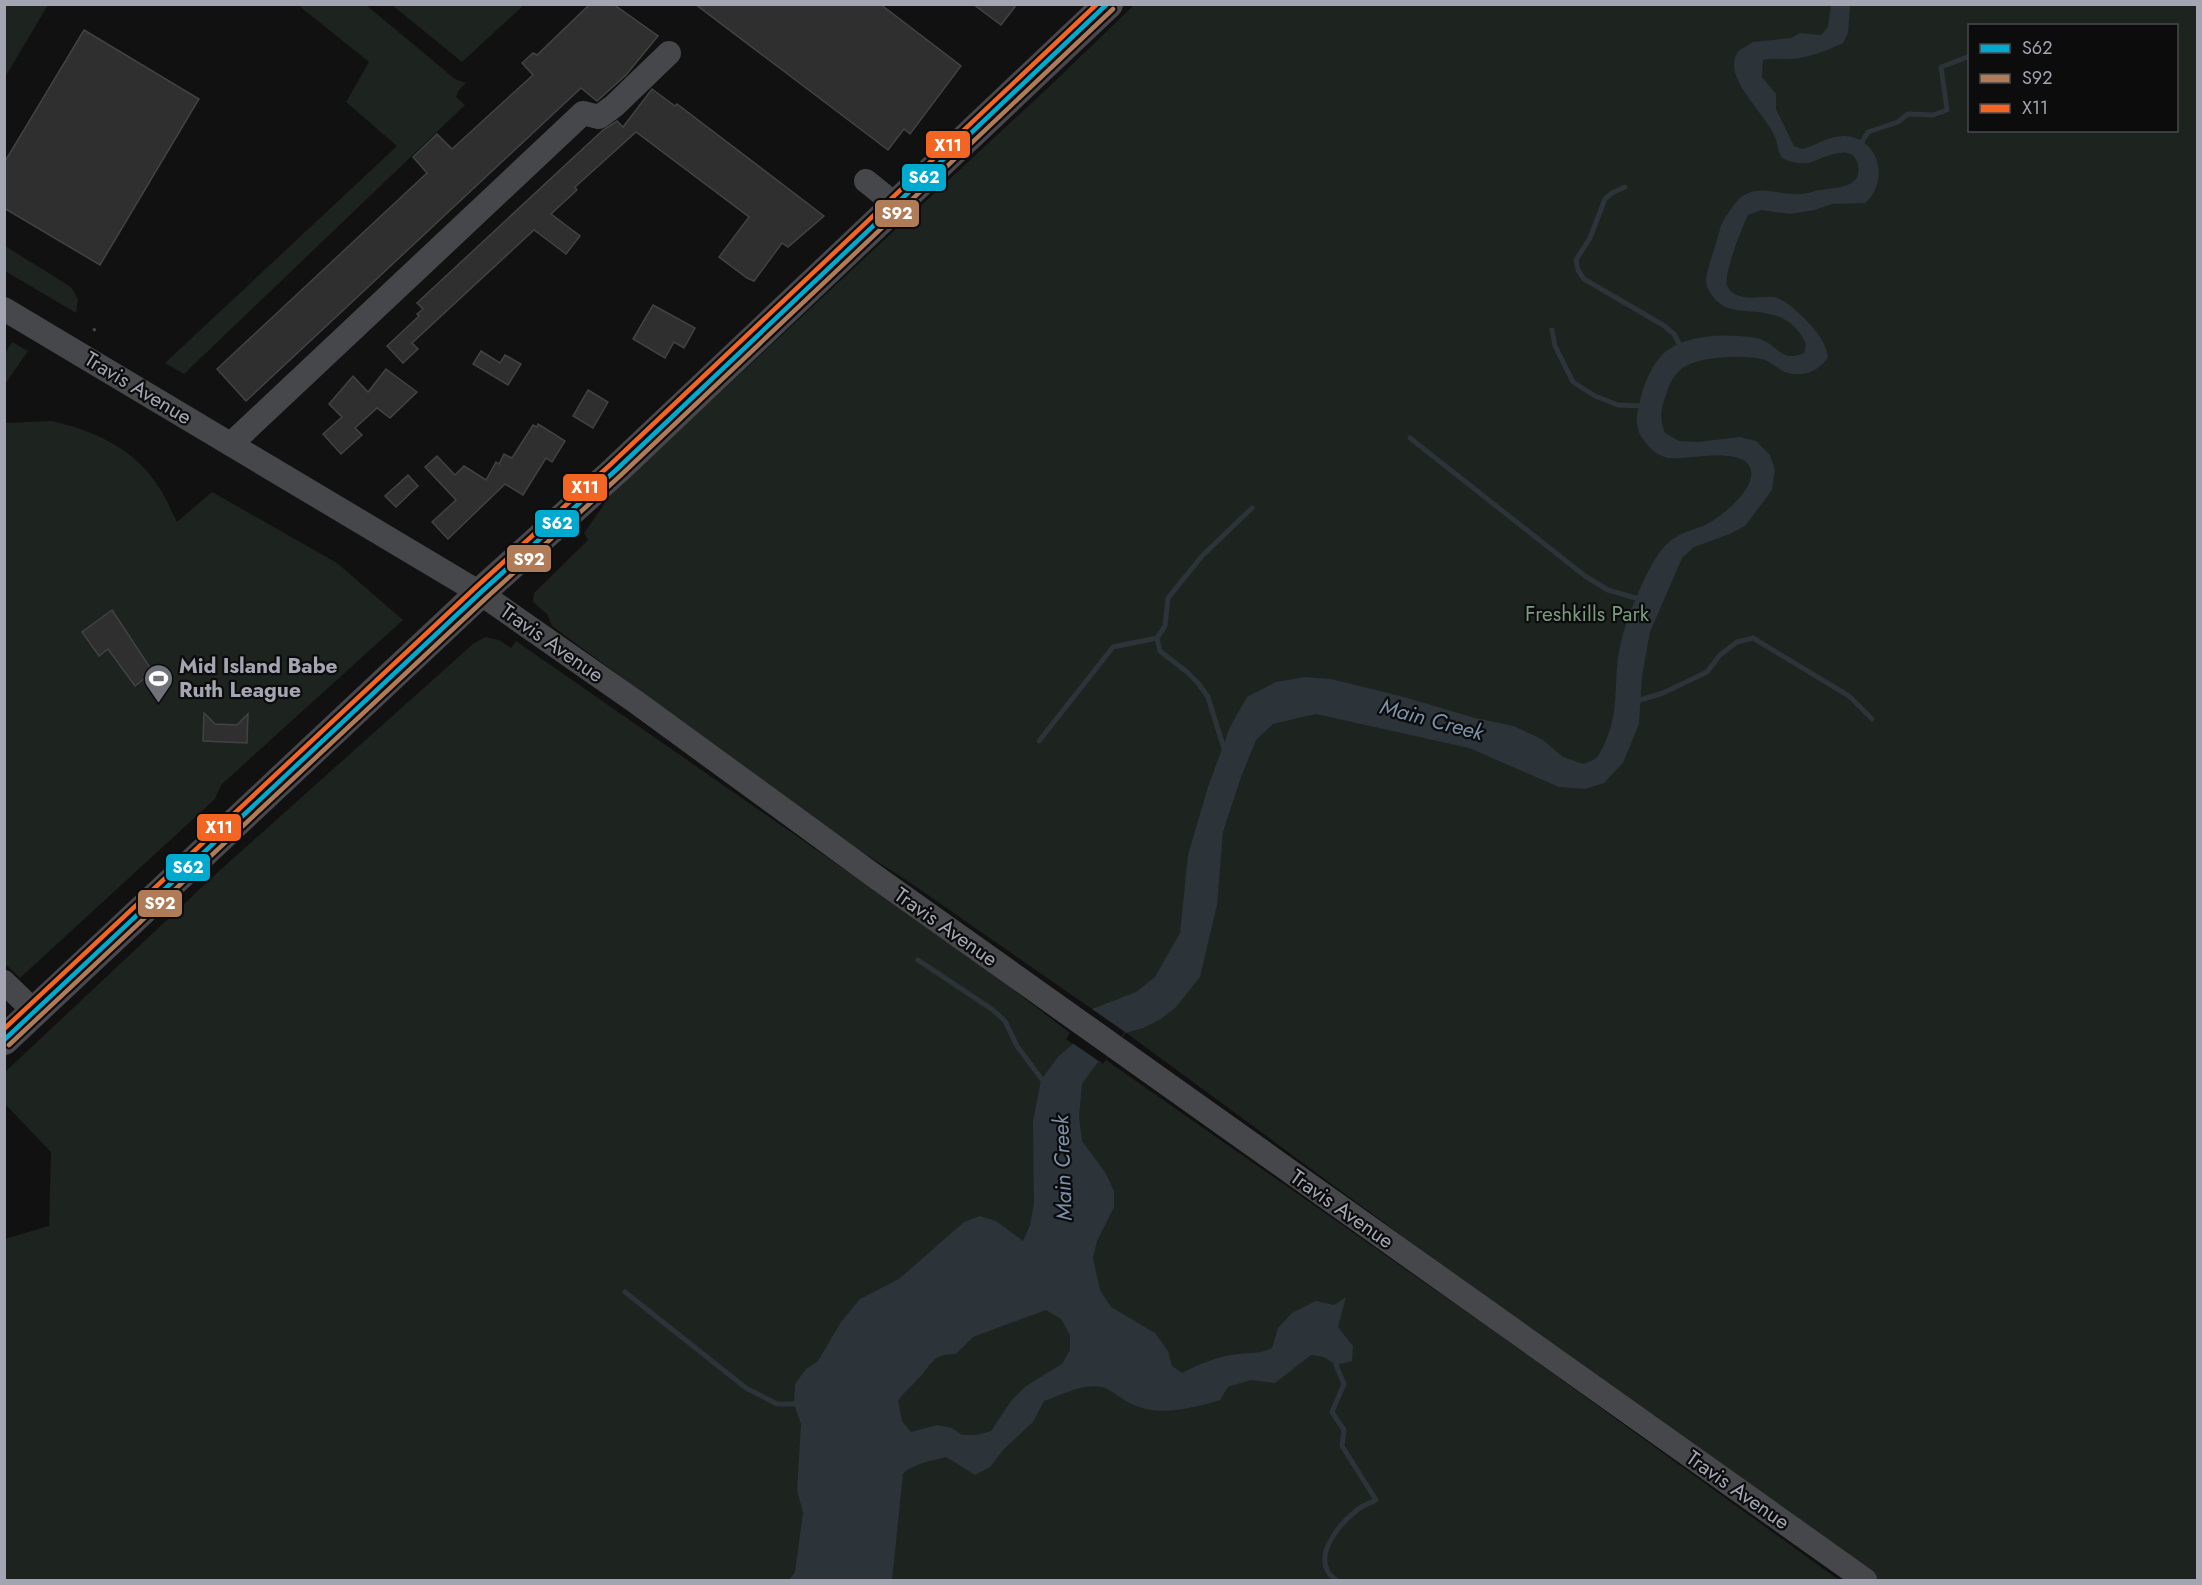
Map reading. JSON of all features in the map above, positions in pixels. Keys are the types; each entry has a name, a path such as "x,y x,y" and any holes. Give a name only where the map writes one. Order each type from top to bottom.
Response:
{"main road":[{"path":"4,1040 897,206 1103,6"}],"street":[{"path":"231,444 584,113 599,117 614,106 669,53"},
{"path":"866,181 897,206"},
{"name":"Travis Avenue","path":"4,309 480,593 636,702 873,875 1865,1581"},
{"path":"7,990 35,1012"}],"path":[{"path":"93,329 99,332"}],"green space":[{"path":"4,5 48,5 5,77"},
{"path":"298,5 366,5 455,79 466,83 456,97 465,105 184,374 165,363 397,146 346,102 369,62"},
{"path":"392,5 524,5 462,62"},
{"name":"Freshkills Park","path":"1134,5 2197,5 2197,1580 1879,1580 1488,1299 1125,1032 912,884 842,839 552,626 547,614 533,602 534,593 588,540 584,533 612,493"},
{"path":"5,246 71,287 78,299 76,313 5,271"},
{"path":"12,342 28,351 5,384 5,354"},
{"name":"Mid Island Babe Ruth League","path":"52,421 99,436 127,453 150,475 177,522 212,492 337,563 403,620 221,785 215,799 20,978 4,963 4,423"},
{"path":"485,637 499,640 511,648 516,641 972,958 1070,1033 1066,1039 1102,1064 1106,1060 1491,1329 1839,1580 5,1580 5,1239 49,1226 51,1152 5,1104 5,1072 218,872 473,644"}],"water":[{"name":"Main Creek","path":"1831,5 1850,5 1848,33 1843,43 1801,58 1763,60 1762,77 1776,94 1776,109 1794,146 1802,149 1840,136 1858,139 1874,153 1878,163 1877,184 1873,194 1865,203 1832,204 1815,210 1789,214 1762,210 1748,215 1731,261 1727,285 1732,292 1746,297 1780,299 1795,309 1816,331 1824,344 1828,357 1820,367 1804,374 1791,374 1768,361 1757,358 1712,358 1684,367 1669,386 1662,411 1665,433 1679,441 1697,442 1740,437 1756,441 1770,455 1775,470 1772,490 1745,526 1694,547 1682,558 1650,632 1642,676 1639,724 1623,763 1604,783 1585,789 1559,787 1469,748 1316,714 1273,724 1256,740 1223,832 1217,905 1200,977 1176,1007 1161,1019 1143,1028 1125,1033 1103,1064 1098,1062 1082,1084 1079,1117 1082,1141 1105,1172 1114,1191 1114,1207 1097,1241 1093,1258 1100,1290 1111,1307 1155,1333 1168,1351 1172,1366 1182,1373 1218,1358 1262,1352 1272,1348 1278,1328 1292,1313 1316,1301 1334,1305 1346,1297 1338,1327 1353,1346 1352,1361 1336,1365 1324,1357 1311,1355 1275,1383 1251,1380 1228,1387 1220,1400 1177,1410 1144,1409 1102,1387 1095,1386 1080,1388 1044,1401 1033,1422 1004,1449 990,1467 975,1475 946,1457 917,1465 903,1474 892,1580 789,1580 795,1572 803,1513 797,1490 801,1424 794,1404 795,1384 806,1369 818,1361 841,1322 860,1299 899,1279 964,1222 980,1216 996,1221 1023,1241 1030,1225 1034,1204 1033,1121 1041,1080 1058,1057 1073,1044 1092,1009 1136,992 1155,977 1180,933 1188,855 1208,787 1230,727 1247,697 1276,682 1305,677 1331,679 1475,718 1514,726 1543,740 1563,757 1583,764 1598,756 1612,724 1618,658 1623,635 1642,584 1658,554 1673,539 1717,518 1741,496 1751,477 1750,466 1743,460 1731,456 1668,458 1650,448 1637,428 1641,395 1649,374 1661,356 1670,349 1692,339 1706,337 1756,338 1789,356 1804,353 1806,344 1804,340 1797,329 1786,320 1775,315 1728,308 1714,298 1707,285 1709,264 1723,221 1739,200 1747,194 1763,191 1806,194 1852,183 1858,173 1855,157 1849,153 1843,152 1805,163 1789,161 1782,157 1770,127 1739,82 1735,73 1735,57 1738,51 1753,42 1791,38 1800,33 1821,35 1828,27","holes":["1046,1310 1061,1319 1070,1335 1070,1350 1062,1364 1026,1386 1011,1401 991,1431 976,1435 962,1435 952,1428 937,1425 911,1432 902,1421 898,1401 937,1358 956,1354 973,1337"]}],"pier":[{"path":"1089,1007 1125,1032 1103,1064 1071,1042"}],"building":[{"path":"590,4 613,4 658,36 626,75 597,101 581,88 246,401 217,369 427,173 413,157 437,134 452,149 533,75 522,63 533,53 537,55"},
{"path":"695,4 880,4 961,66 910,134 904,129 888,150"},
{"path":"973,4 1017,4 1001,25"},
{"path":"84,30 199,99 100,265 4,208 4,163"},
{"path":"652,89 675,106 677,104 824,216 788,247 782,243 754,281 747,278 719,257 749,217 636,132 575,187 577,190 551,214 580,236 566,254 534,230 412,343 418,349 403,363 387,346 419,316 417,314 423,309 417,303 603,130 617,121 623,127"},
{"path":"653,305 695,328 684,348 674,342 665,358 633,339"},
{"path":"481,351 500,363 505,355 521,364 508,385 473,364"},
{"path":"386,369 417,392 390,418 377,408 355,428 362,435 341,454 323,434 342,417 329,404 353,376 368,392"},
{"path":"588,390 608,402 593,428 573,416"},
{"path":"538,424 565,441 552,462 546,458 523,495 505,484 448,539 432,522 456,500 425,467 437,456 455,475 464,466 486,480 496,462 499,464 504,454 512,458 533,425 537,427"},
{"path":"408,475 418,486 396,507 385,496"},
{"path":"112,610 153,672 135,686 108,649 99,656 82,632"},
{"path":"204,713 215,724 237,725 248,714 247,743 203,741"}],"waterway":[{"path":"1859,147 1868,132 1898,122 1908,114 1933,115 1947,110 1941,67 1968,57"},
{"path":"1625,187 1605,199 1590,238 1576,260 1578,270 1584,279 1663,325 1674,334 1682,349"},
{"path":"1552,330 1555,346 1573,382 1595,396 1618,405 1644,406"},
{"path":"1410,438 1585,576 1608,590 1643,600"},
{"path":"1225,752 1208,697 1187,672 1160,651 1157,638 1165,626 1168,598 1202,556 1252,508"},
{"path":"1039,741 1113,647 1157,638"},
{"path":"1637,701 1663,693 1707,672 1720,655 1737,642 1753,638 1849,696 1872,719"},
{"path":"918,960 993,1010 1005,1021 1017,1046 1046,1085"},
{"path":"625,1292 746,1388 777,1404 799,1404"},
{"path":"1336,1365 1344,1384 1332,1412 1344,1430 1342,1446 1376,1500 1360,1508 1334,1534 1325,1554 1325,1563 1328,1572 1336,1580"}],"transit line":[{"name":"X11","path":"4,1029 475,588 611,464 1097,4"},
{"name":"S62","path":"4,1040 480,593 616,470 1107,4"},
{"name":"S92","path":"9,1045 485,599 621,475 1113,9"}],"place":[{"name":"Mid Island Babe Ruth League","path":"158,704"}]}
